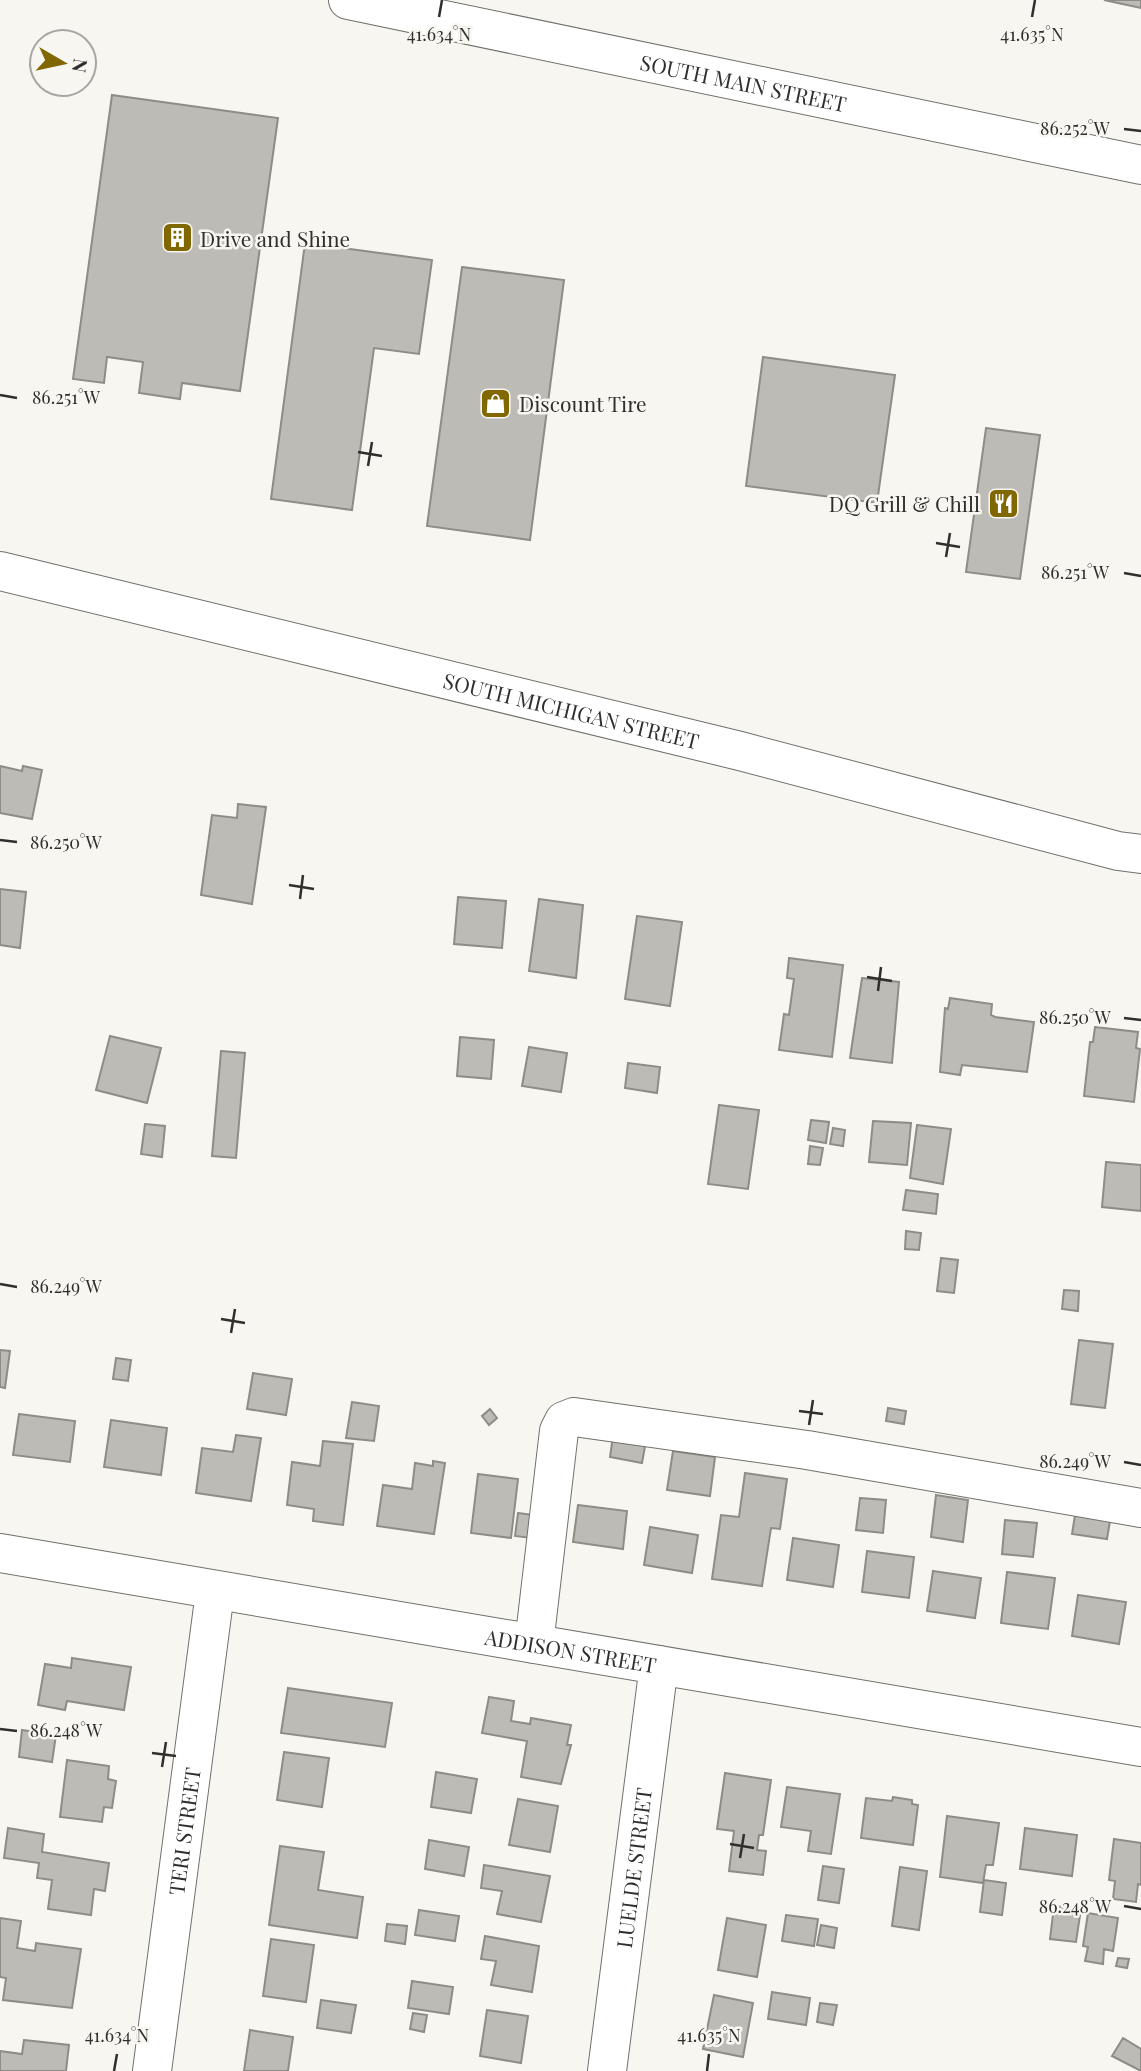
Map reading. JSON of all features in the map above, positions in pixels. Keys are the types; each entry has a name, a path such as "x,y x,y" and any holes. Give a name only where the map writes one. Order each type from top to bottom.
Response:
{"street":[{"name":"SOUTH MAIN STREET","path":"348,0 1141,165"},
{"name":"SOUTH MICHIGAN STREET","path":"0,571 740,751 1118,851 1141,853"},
{"path":"534,1644 559,1431 564,1421 574,1417 807,1450 1141,1508"},
{"name":"ADDISON STREET","path":"0,1553 215,1592 1141,1747"},
{"name":"TERI STREET","path":"152,2071 215,1592"},
{"name":"LUELDE STREET","path":"607,2071 659,1665"}],"building":[{"path":"1104,0 1141,0 1141,8"},
{"name":"Drive and Shine","path":"112,95 278,118 240,391 182,383 180,399 139,393 143,362 107,357 104,383 73,379"},
{"path":"305,243 432,260 419,354 374,348 352,510 271,499"},
{"name":"Discount Tire","path":"462,267 564,280 530,540 427,526"},
{"path":"763,357 895,375 877,503 746,486"},
{"name":"DQ Grill & Chill","path":"986,428 1040,435 1020,579 966,572"},
{"path":"0,766 22,771 23,766 42,770 32,819 0,813"},
{"path":"238,804 266,807 252,904 201,895 212,815 237,818"},
{"path":"0,889 26,892 20,948 0,945"},
{"path":"458,897 506,901 502,948 454,944"},
{"path":"539,899 583,905 576,978 529,971"},
{"path":"637,916 682,922 670,1006 625,999"},
{"path":"789,958 843,965 832,1057 779,1050 784,1014 789,1015 794,979 787,978"},
{"path":"862,978 899,982 892,1063 850,1058"},
{"path":"950,998 992,1004 991,1015 995,1017 1034,1022 1027,1072 962,1065 960,1075 940,1072 945,1008 948,1009"},
{"path":"1095,1027 1138,1032 1136,1048 1140,1049 1134,1102 1084,1096 1090,1042 1093,1042"},
{"path":"110,1036 161,1048 147,1103 96,1090"},
{"path":"460,1037 494,1040 491,1079 457,1076"},
{"path":"529,1047 567,1053 561,1092 522,1086"},
{"path":"221,1051 245,1053 236,1158 212,1156"},
{"path":"628,1063 660,1067 657,1093 625,1088"},
{"path":"719,1105 759,1110 748,1189 708,1184"},
{"path":"811,1120 829,1122 826,1143 808,1140"},
{"path":"873,1121 911,1123 907,1165 869,1162"},
{"path":"145,1124 165,1126 162,1157 141,1154"},
{"path":"917,1125 951,1129 943,1184 910,1178"},
{"path":"833,1128 845,1130 843,1146 830,1144"},
{"path":"810,1146 823,1148 820,1165 808,1164"},
{"path":"1106,1162 1141,1165 1141,1211 1102,1207"},
{"path":"906,1190 938,1194 936,1214 903,1210"},
{"path":"906,1231 921,1233 919,1250 905,1249"},
{"path":"941,1258 958,1260 954,1293 937,1291"},
{"path":"1064,1290 1079,1291 1078,1311 1062,1309"},
{"path":"1079,1340 1113,1344 1105,1408 1071,1404"},
{"path":"0,1350 10,1351 5,1388 0,1387"},
{"path":"116,1358 131,1360 128,1381 113,1379"},
{"path":"253,1373 292,1379 286,1415 247,1409"},
{"path":"352,1402 379,1406 374,1441 346,1438"},
{"path":"888,1408 906,1411 904,1424 886,1421"},
{"path":"490,1409 497,1418 489,1425 482,1416"},
{"path":"19,1414 75,1421 70,1462 13,1455"},
{"path":"111,1420 167,1428 161,1475 104,1467"},
{"path":"614,1429 647,1435 642,1463 610,1457"},
{"path":"236,1435 261,1438 251,1501 196,1493 202,1448 233,1452"},
{"path":"323,1441 353,1444 343,1525 313,1521 314,1509 287,1505 292,1462 320,1466"},
{"path":"673,1451 715,1457 710,1496 667,1490"},
{"path":"433,1461 445,1463 434,1534 377,1526 383,1485 412,1489 415,1463 433,1466"},
{"path":"745,1473 787,1479 780,1529 771,1528 762,1586 712,1579 721,1515 739,1517"},
{"path":"478,1474 518,1479 511,1538 471,1533"},
{"path":"936,1495 968,1500 963,1542 931,1537"},
{"path":"860,1498 886,1500 883,1533 856,1530"},
{"path":"578,1505 627,1511 623,1549 573,1542"},
{"path":"1076,1509 1111,1515 1107,1539 1072,1534"},
{"path":"518,1513 534,1515 531,1538 515,1536"},
{"path":"1005,1520 1037,1523 1033,1557 1002,1554"},
{"path":"650,1527 698,1535 692,1573 644,1565"},
{"path":"793,1538 839,1545 833,1587 787,1580"},
{"path":"867,1551 914,1557 909,1598 862,1592"},
{"path":"933,1571 981,1578 975,1618 927,1611"},
{"path":"1007,1572 1055,1578 1048,1629 1001,1623"},
{"path":"1078,1595 1126,1602 1119,1644 1072,1636"},
{"path":"72,1658 131,1667 124,1710 67,1701 65,1710 38,1705 45,1664 71,1668"},
{"path":"288,1688 392,1703 385,1747 281,1733"},
{"path":"489,1697 514,1701 511,1721 530,1724 531,1718 571,1725 567,1745 571,1745 561,1784 521,1777 527,1741 482,1733"},
{"path":"22,1730 56,1735 52,1762 19,1757"},
{"path":"284,1752 329,1758 322,1807 277,1800"},
{"path":"67,1760 109,1766 108,1779 116,1781 112,1808 104,1807 102,1822 60,1817"},
{"path":"436,1772 477,1779 471,1813 431,1807"},
{"path":"725,1773 771,1780 763,1835 759,1835 757,1850 766,1851 763,1875 729,1871 734,1831 717,1829"},
{"path":"787,1787 840,1794 831,1854 808,1851 811,1831 781,1827"},
{"path":"893,1797 912,1800 912,1804 918,1805 913,1845 861,1838 866,1798 892,1801"},
{"path":"518,1799 558,1806 550,1852 509,1845"},
{"path":"947,1816 999,1823 993,1865 986,1865 983,1883 940,1877"},
{"path":"8,1828 44,1834 42,1852 109,1863 105,1891 94,1889 91,1915 48,1909 52,1880 37,1878 39,1863 4,1858"},
{"path":"1025,1828 1077,1835 1072,1876 1020,1869"},
{"path":"1114,1839 1141,1843 1141,1885 1138,1884 1136,1902 1113,1899 1115,1881 1109,1880"},
{"path":"429,1840 469,1847 464,1876 425,1869"},
{"path":"280,1846 324,1852 318,1890 363,1897 357,1938 269,1925"},
{"path":"484,1865 550,1876 541,1922 497,1914 502,1891 481,1888"},
{"path":"823,1866 844,1869 839,1903 818,1900"},
{"path":"900,1867 927,1871 919,1930 892,1926"},
{"path":"984,1880 1006,1883 1002,1915 980,1912"},
{"path":"1054,1906 1081,1909 1076,1942 1050,1939"},
{"path":"419,1910 459,1916 455,1941 415,1935"},
{"path":"1088,1913 1118,1918 1113,1951 1104,1949 1103,1964 1085,1961 1088,1947 1083,1946"},
{"path":"786,1915 818,1919 814,1946 782,1941"},
{"path":"0,1918 21,1921 17,1948 35,1951 36,1943 81,1949 72,2008 3,2000 6,1978 0,1977"},
{"path":"727,1918 766,1925 757,1977 718,1970"},
{"path":"387,1924 407,1926 405,1944 385,1941"},
{"path":"821,1925 837,1928 834,1948 817,1945"},
{"path":"485,1936 539,1946 532,1992 491,1985 496,1961 481,1959"},
{"path":"271,1939 314,1945 306,2002 263,1996"},
{"path":"1118,1958 1129,1959 1127,1968 1116,1966"},
{"path":"412,1981 453,1987 449,2014 408,2008"},
{"path":"772,1992 810,1998 806,2025 768,2019"},
{"path":"714,1995 753,2003 743,2057 703,2049"},
{"path":"321,2000 356,2005 351,2033 317,2028"},
{"path":"820,2003 837,2005 833,2025 817,2022"},
{"path":"487,2010 528,2016 521,2063 480,2056"},
{"path":"413,2013 427,2015 424,2032 410,2029"},
{"path":"250,2030 293,2037 288,2071 244,2071"},
{"path":"1123,2038 1141,2049 1141,2071 1112,2056"},
{"path":"24,2040 69,2045 66,2071 0,2071 0,2051 22,2054"}],"place":[{"name":"Drive and Shine","path":"177,238"},
{"name":"Discount Tire","path":"496,403"},
{"name":"DQ Grill & Chill","path":"1003,503"}]}
